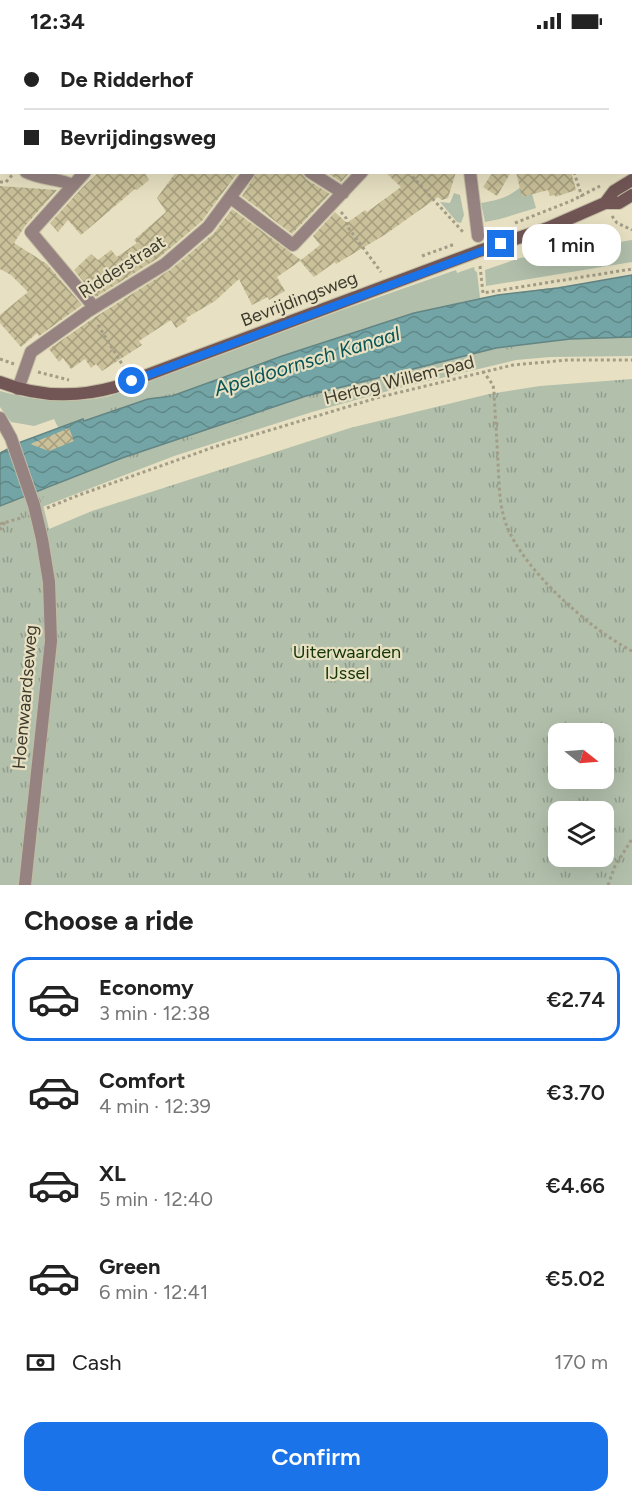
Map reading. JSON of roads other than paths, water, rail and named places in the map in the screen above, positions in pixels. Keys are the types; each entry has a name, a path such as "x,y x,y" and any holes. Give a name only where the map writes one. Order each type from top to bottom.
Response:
{"main road":[{"name":"Bevrijdingsweg","path":"605,203 614,191 632,180"},
{"name":"Bevrijdingsweg","path":"0,382 18,389 44,394 71,395 102,390 129,375 560,224 605,203 619,203 632,195"}],"street":[{"path":"31,174 42,179 64,181 73,185"},
{"path":"83,174 31,232 94,307"},
{"name":"Ridderstraat","path":"18,389 31,352 94,307 165,264 208,227 248,174"},
{"path":"313,174 343,193"},
{"path":"231,198 293,245 360,174"},
{"path":"470,174 474,237"},
{"name":"Hoenwaardseweg","path":"0,418 10,438 35,509 49,582 51,641 25,885"}],"water":[{"name":"Apeldoornsch Kanaal","path":"632,275 632,337 570,339 496,348 306,396 122,458 0,506 0,453 21,442 83,419 84,421 148,399 172,396 282,356 414,313 498,295 558,288"}],"park label":[{"name":"Uiterwaarden IJssel","path":"347,662"}]}
